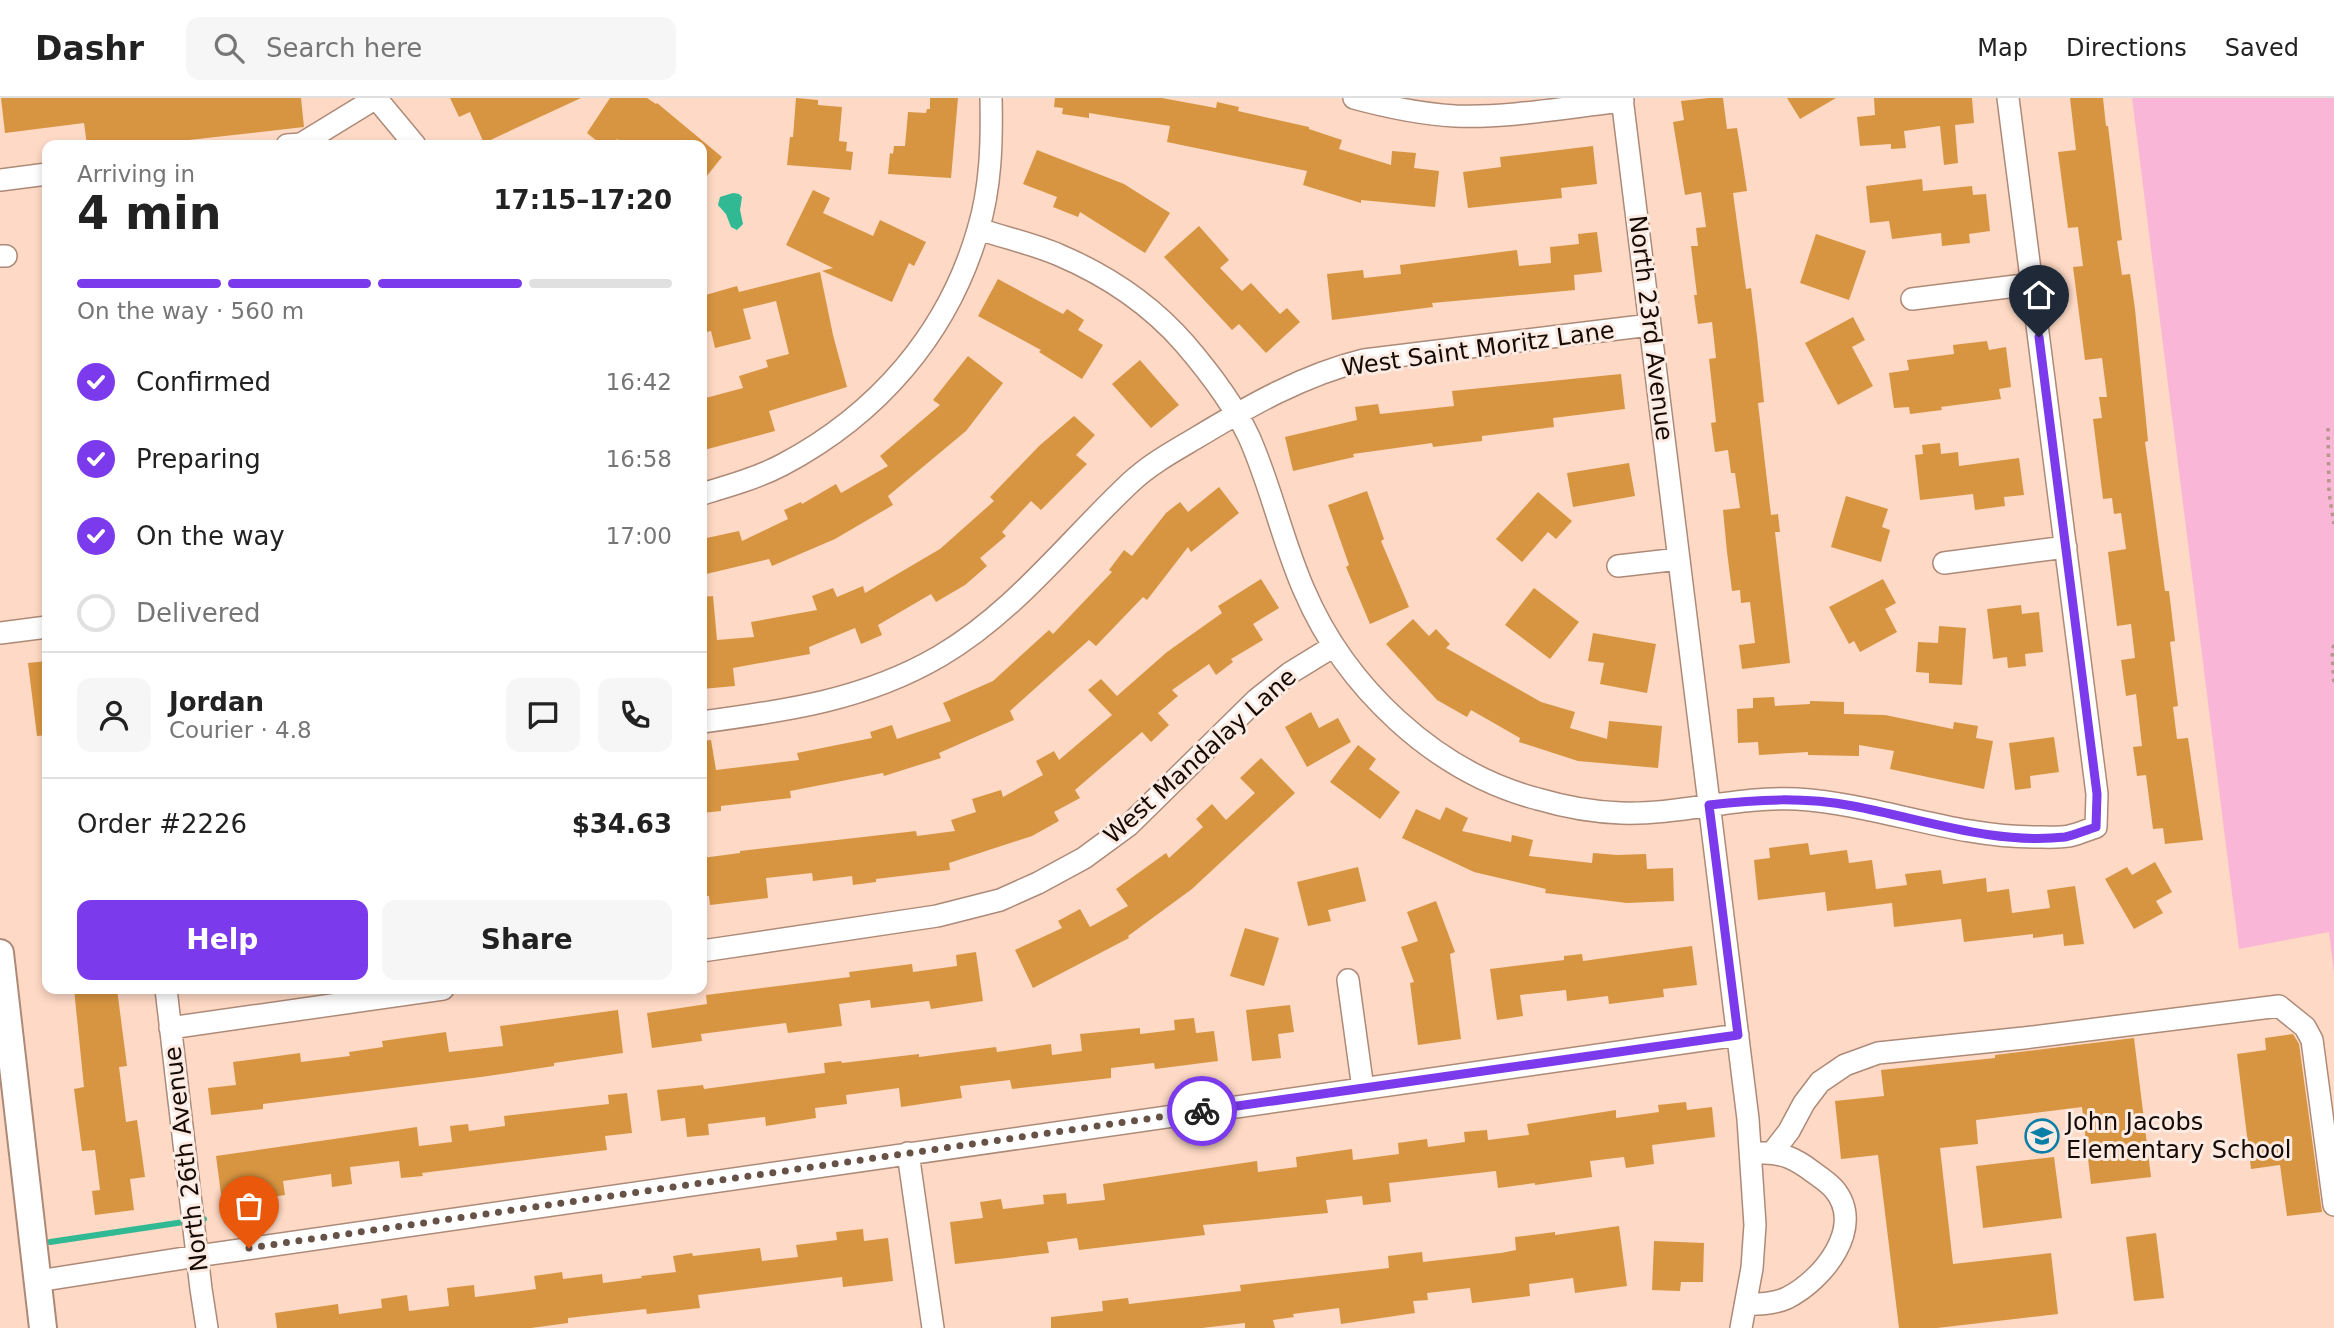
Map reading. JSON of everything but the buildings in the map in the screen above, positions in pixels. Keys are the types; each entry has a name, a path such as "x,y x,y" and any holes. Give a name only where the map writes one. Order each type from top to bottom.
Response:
{"main road":[{"path":"0,953 43,1328"}],"street":[{"path":"308,140 376,98 411,140"},
{"path":"707,492 780,466 848,423 902,371 945,312 979,229 990,164 991,98"},
{"path":"1354,98 1421,113 1456,116 1513,114 1622,99"},
{"path":"979,229 1057,254 1094,271 1140,301 1183,342 1215,381 1249,437 1302,587 1334,646 1367,690 1414,736 1493,783 1533,798 1572,808 1622,813 1769,799 1810,800 1852,806 1977,833 2023,837 2067,836 2096,827 2097,794 2008,98"},
{"name":"North 23rd Avenue","path":"1622,99 1751,1154 1755,1225 1752,1268 1741,1328"},
{"path":"0,180 42,175"},
{"path":"1912,299 2032,284"},
{"name":"West Saint Moritz Lane","path":"707,721 824,703 890,680 938,657 964,641 1024,591 1133,480 1164,457 1292,384 1364,360 1650,325"},
{"path":"1944,563 2066,547"},
{"path":"1618,566 1679,559"},
{"path":"0,633 42,628"},
{"name":"West Mandalay Lane","path":"707,950 937,916 1000,900 1038,883 1084,858 1129,825 1256,700 1290,673 1334,646"},
{"path":"1348,980 1363,1088"},
{"name":"North 26th Avenue","path":"167,994 207,1328"},
{"path":"170,1028 388,994"},
{"path":"1772,1153 1820,1082 1845,1065 1878,1053 2279,1006 2305,1027 2312,1040 2333,1205"},
{"path":"38,1281 1738,1035"},
{"path":"908,1153 933,1328"},
{"path":"1745,1305 1770,1303 1788,1297 1805,1285 1837,1252 1845,1226 1842,1203 1834,1189 1794,1158 1772,1153 1751,1154"}],"path":[{"path":"2328,428 2329,493 2334,524"},
{"path":"2334,645 2334,686"}],"shaded area":[{"path":"2132,98 2334,98 2334,973 2329,932 2239,949"},
{"path":"733,193 742,197 740,210 743,224 737,230 731,227 726,214 718,205 720,197"}],"waterway":[{"path":"50,1242 204,1219"}],"way so far":[{"path":"249,1248 1202,1111"}],"place":[{"name":"John Jacobs Elementary School","path":"2042,1136"}],"route":[{"path":"1202,1111 1738,1035 1709,805 1769,799 1810,800 1852,806 1977,833 2023,837 2067,836 2096,827 2097,794 2039,337"}]}
